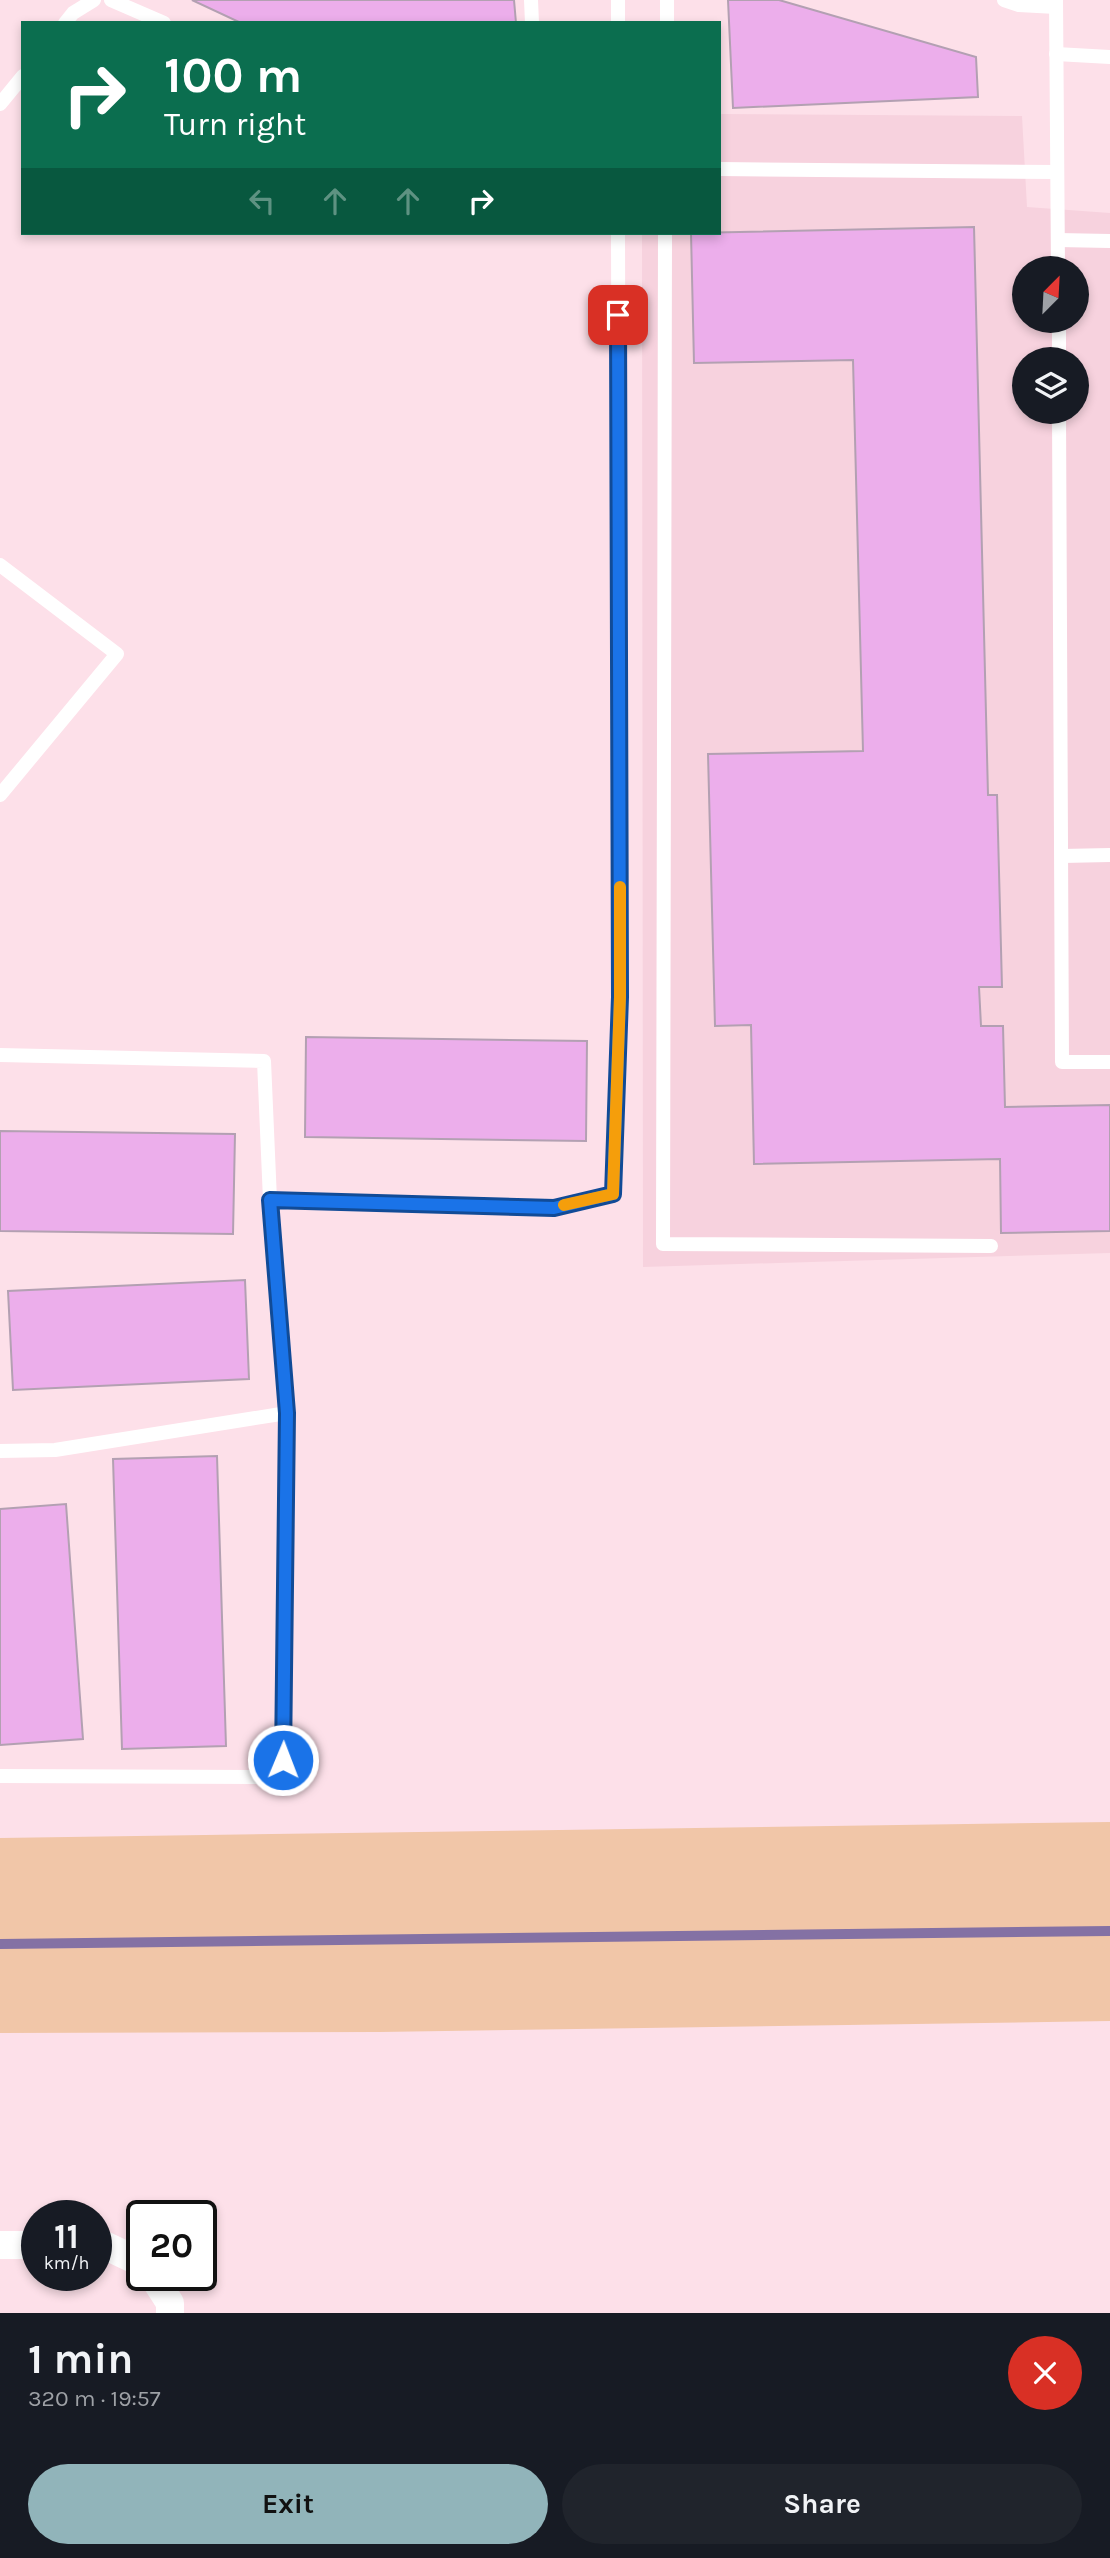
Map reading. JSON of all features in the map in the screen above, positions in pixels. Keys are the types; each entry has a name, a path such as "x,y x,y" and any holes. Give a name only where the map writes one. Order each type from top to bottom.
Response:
{"street":[{"path":"0,2245 21,2245"},
{"path":"162,2291 170,2303 170,2313"}],"lane":[{"path":"67,21 73,13 94,0"},
{"path":"111,0 159,21"},
{"path":"531,0 532,21"},
{"path":"618,0 618,21"},
{"path":"667,0 667,21"},
{"path":"1004,0 1019,5 1056,4 1058,256"},
{"path":"1056,54 1110,57"},
{"path":"0,104 21,78"},
{"path":"721,169 1058,172"},
{"path":"270,1200 554,1208 613,1194 620,997 618,235"},
{"path":"665,235 663,1244 991,1246"},
{"path":"1058,240 1110,241"},
{"path":"1059,424 1062,1062 1110,1062"},
{"path":"0,565 117,654 0,795"},
{"path":"1062,856 1110,855"},
{"path":"0,1055 264,1060 270,1200 287,1413 283,1760 275,1777 0,1776"},
{"path":"0,1451 55,1450 287,1413"}],"shaded area":[{"path":"721,114 1022,116 1027,207 1110,213 1110,1253 643,1267 642,235 721,235"},
{"path":"1110,1822 1110,2021 380,2032 0,2033 0,1838"}],"building":[{"path":"192,0 514,0 516,21 237,21"},
{"path":"728,0 779,0 976,57 978,97 733,108"},
{"path":"974,227 988,795 997,795 1002,987 979,987 981,1026 1003,1026 1005,1107 1110,1105 1110,1231 1001,1233 1000,1159 754,1164 751,1025 715,1026 708,754 863,751 853,360 694,363 691,235 721,235 721,232"},
{"path":"306,1037 587,1041 586,1141 305,1137"},
{"path":"0,1131 235,1134 233,1234 0,1231"},
{"path":"245,1280 249,1379 13,1390 8,1291"},
{"path":"217,1456 226,1746 122,1749 113,1459"},
{"path":"66,1504 83,1739 0,1745 0,1509"}],"waterway":[{"path":"0,1944 1110,1931"}],"slow traffic":[{"path":"564,1205 613,1194 620,997 620,887"}],"route":[{"path":"283,1760 287,1413 270,1200 554,1208 613,1194 620,997 618,315"}]}
